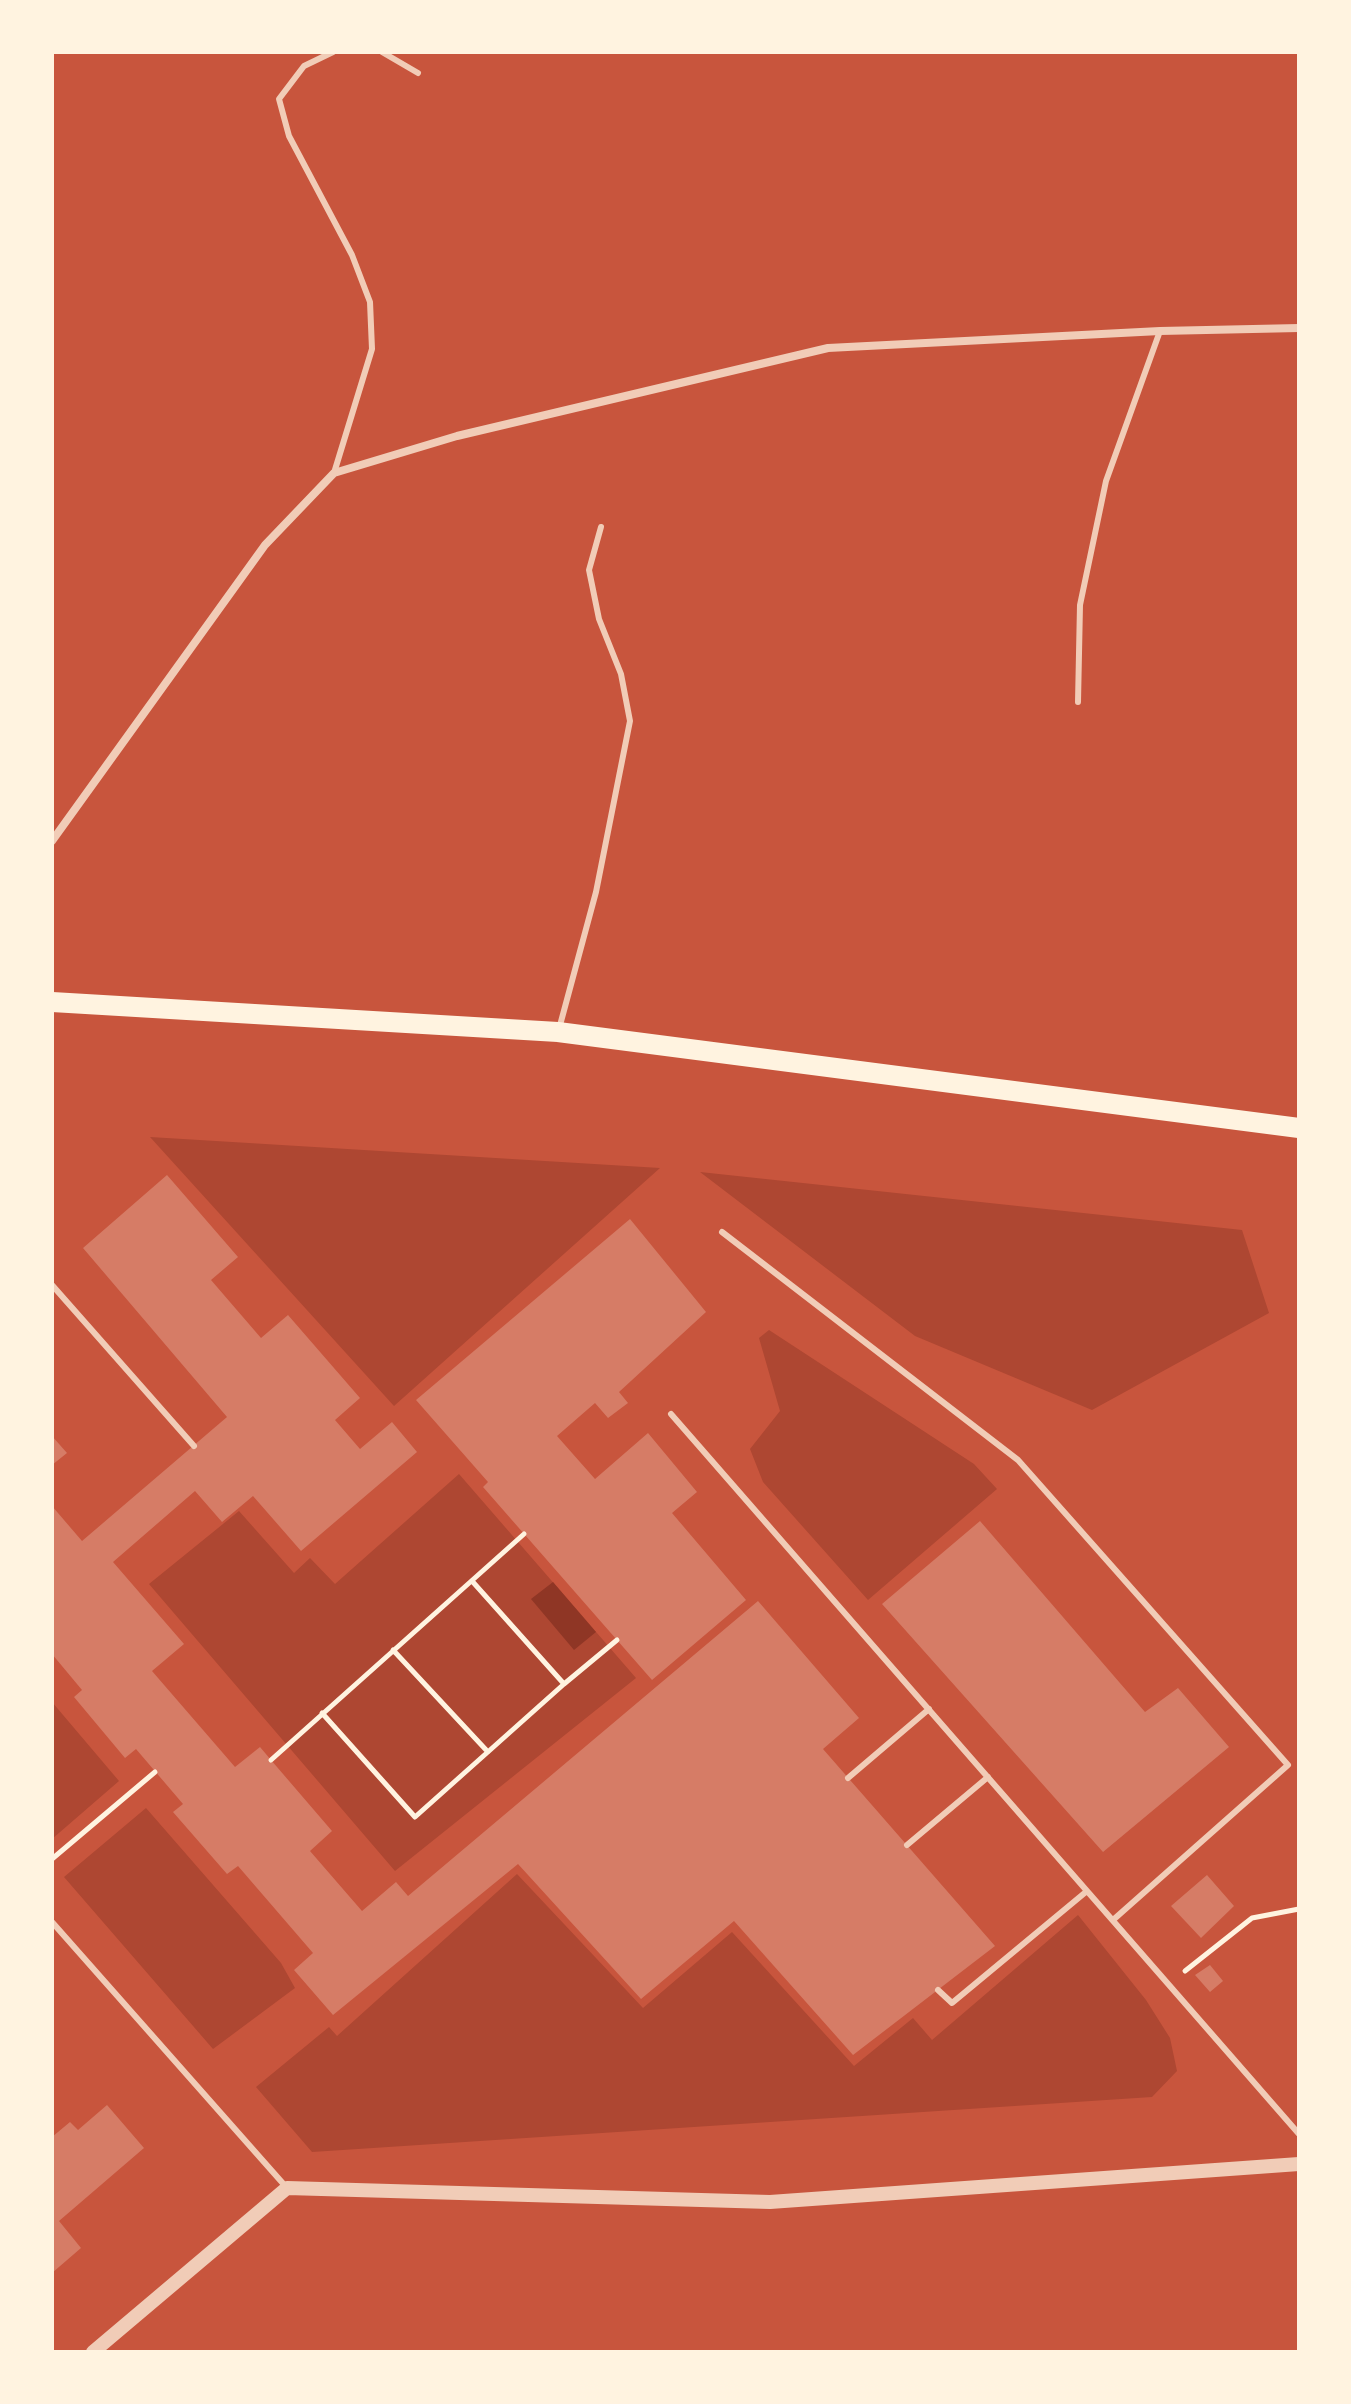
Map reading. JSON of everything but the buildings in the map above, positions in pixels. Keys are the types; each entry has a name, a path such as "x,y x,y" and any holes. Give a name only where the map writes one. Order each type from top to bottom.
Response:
{"main road":[{"path":"52,1002 558,1032 1299,1128"}],"street":[{"path":"52,841 265,545 334,473 457,436 828,348 1160,331 1299,328"},
{"path":"93,2352 287,2188 770,2202 1299,2164"}],"lane":[{"path":"333,52 304,66 279,99 289,136 352,255 370,302 372,349 334,473"},
{"path":"382,52 418,73"},
{"path":"1078,702 1080,605 1106,481 1160,331"},
{"path":"558,1032 596,892 630,721 621,674 599,619 589,570 601,527"},
{"path":"722,1232 1018,1460 1288,1765 1113,1920"},
{"path":"52,1285 194,1446"},
{"path":"671,1414 1299,2134"},
{"path":"848,1778 929,1709"},
{"path":"907,1845 988,1777"},
{"path":"938,1990 952,2003 1087,1891"},
{"path":"52,1922 287,2188"}],"path":[{"path":"271,1760 524,1534"},
{"path":"472,1581 564,1684"},
{"path":"322,1713 415,1817 617,1640"},
{"path":"393,1650 488,1752"},
{"path":"52,1859 155,1772"},
{"path":"1168,1984 1252,1918 1299,1909"}],"shaded area":[{"path":"150,1137 660,1168 394,1406"},
{"path":"700,1172 1242,1230 1269,1313 1092,1410 915,1336"},
{"path":"769,1330 974,1464 997,1489 868,1600 763,1482 750,1449 780,1411 759,1338"},
{"path":"459,1474 636,1678 395,1871 149,1584 239,1511 294,1573 310,1558 335,1584"},
{"path":"553,1582 596,1632 574,1650 531,1599"},
{"path":"52,1702 119,1781 52,1839"},
{"path":"146,1808 281,1963 295,1988 213,2049 64,1877"},
{"path":"517,1874 643,2008 732,1932 854,2066 913,2018 932,2040 1078,1915 1146,2000 1170,2038 1177,2071 1152,2097 312,2152 256,2087 329,2027 337,2036"}]}
